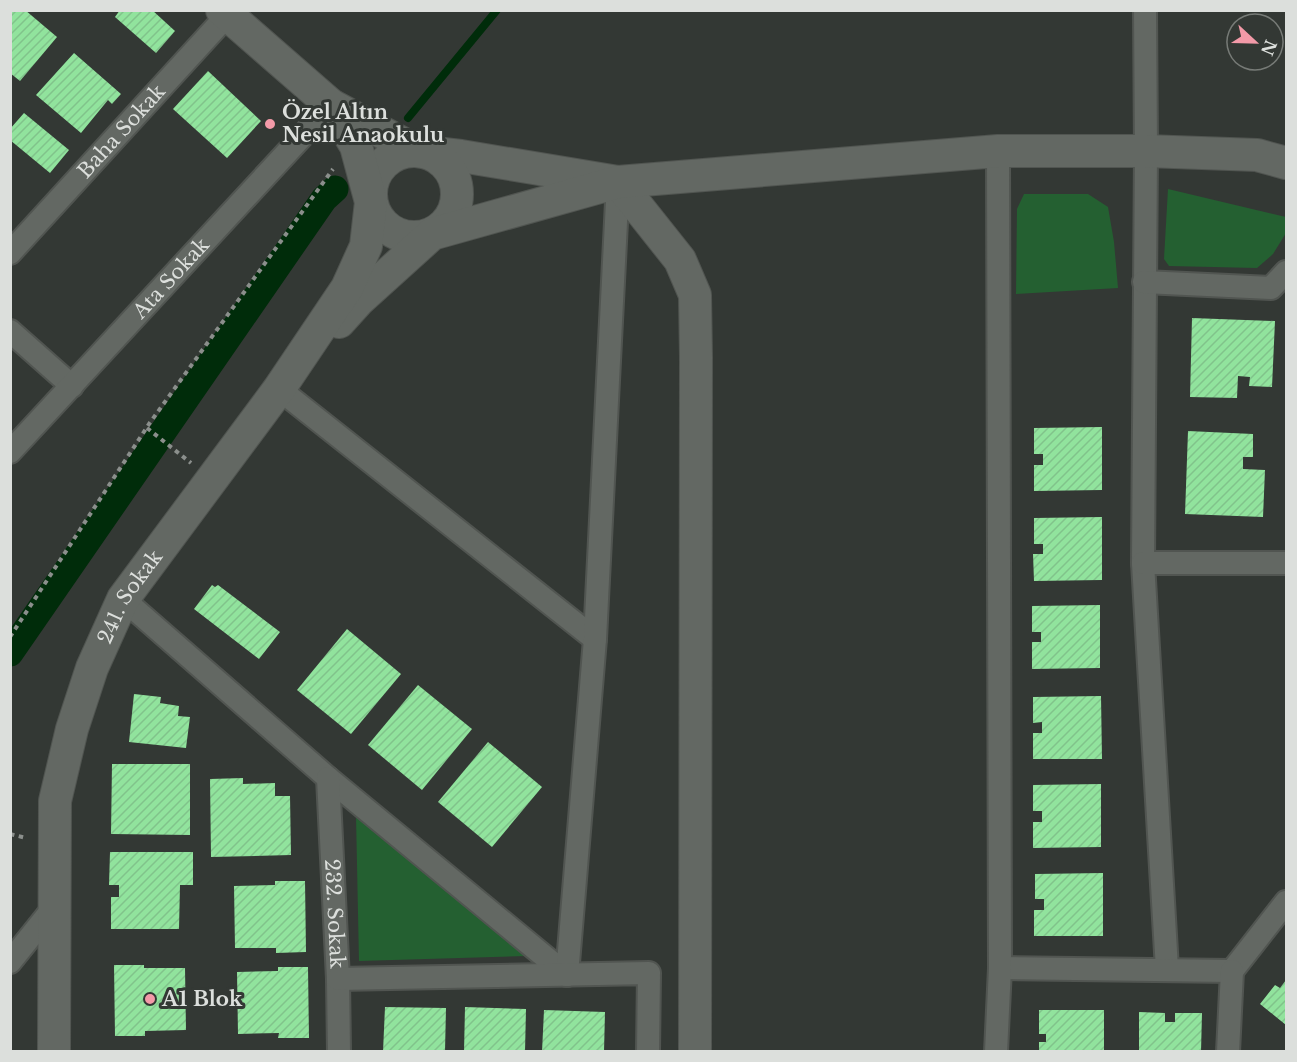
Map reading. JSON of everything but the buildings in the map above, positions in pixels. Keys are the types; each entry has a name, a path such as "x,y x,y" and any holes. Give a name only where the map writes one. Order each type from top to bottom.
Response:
{"main road":[{"path":"227,12 331,105 417,151 443,162 452,173 456,187 457,201 444,226 432,234 358,301 279,389"},
{"path":"331,105 356,146 375,214 383,225 394,233 419,238 618,182 998,151 1146,151 1257,155 1287,163"},
{"path":"371,202 371,189 382,165 392,157 404,152 417,151 618,182 680,260 695,295 695,1052"},
{"name":"241. Sokak","path":"54,1052 55,801 72,729 92,668 123,599 279,389 346,288 366,246 371,202"}],"street":[{"path":"1145,10 1143,563 1167,969"},
{"name":"Baha Sokak","path":"10,253 227,12"},
{"name":"Ata Sokak","path":"10,452 331,105"},
{"path":"996,1052 1000,968 998,151"},
{"path":"567,975 595,639 618,182"},
{"path":"1144,282 1271,288 1287,272"},
{"path":"10,331 72,386"},
{"path":"279,389 595,639"},
{"path":"1143,563 1287,563"},
{"path":"123,599 328,778 567,975"},
{"name":"232. Sokak","path":"328,778 338,979 339,1052"},
{"path":"1228,1052 1232,971 1287,902"},
{"path":"10,962 55,906"},
{"path":"1000,968 1232,971"},
{"path":"338,979 649,973 648,1052"}],"path":[{"path":"10,638 147,428 336,165"},
{"path":"147,428 193,464"},
{"path":"10,834 24,838"}],"green space":[{"path":"1168,189 1286,217 1286,233 1273,254 1257,268 1169,266 1164,259"},
{"path":"1024,194 1088,194 1108,207 1118,288 1016,294 1017,209"},
{"path":"356,816 526,956 359,961"}],"waterway":[{"path":"408,118 497,10"},
{"path":"10,653 324,199 335,189"}],"place":[{"name":"Özel Altın Nesil Anaokulu","path":"270,124"},
{"name":"A1 Blok","path":"150,999"}]}
